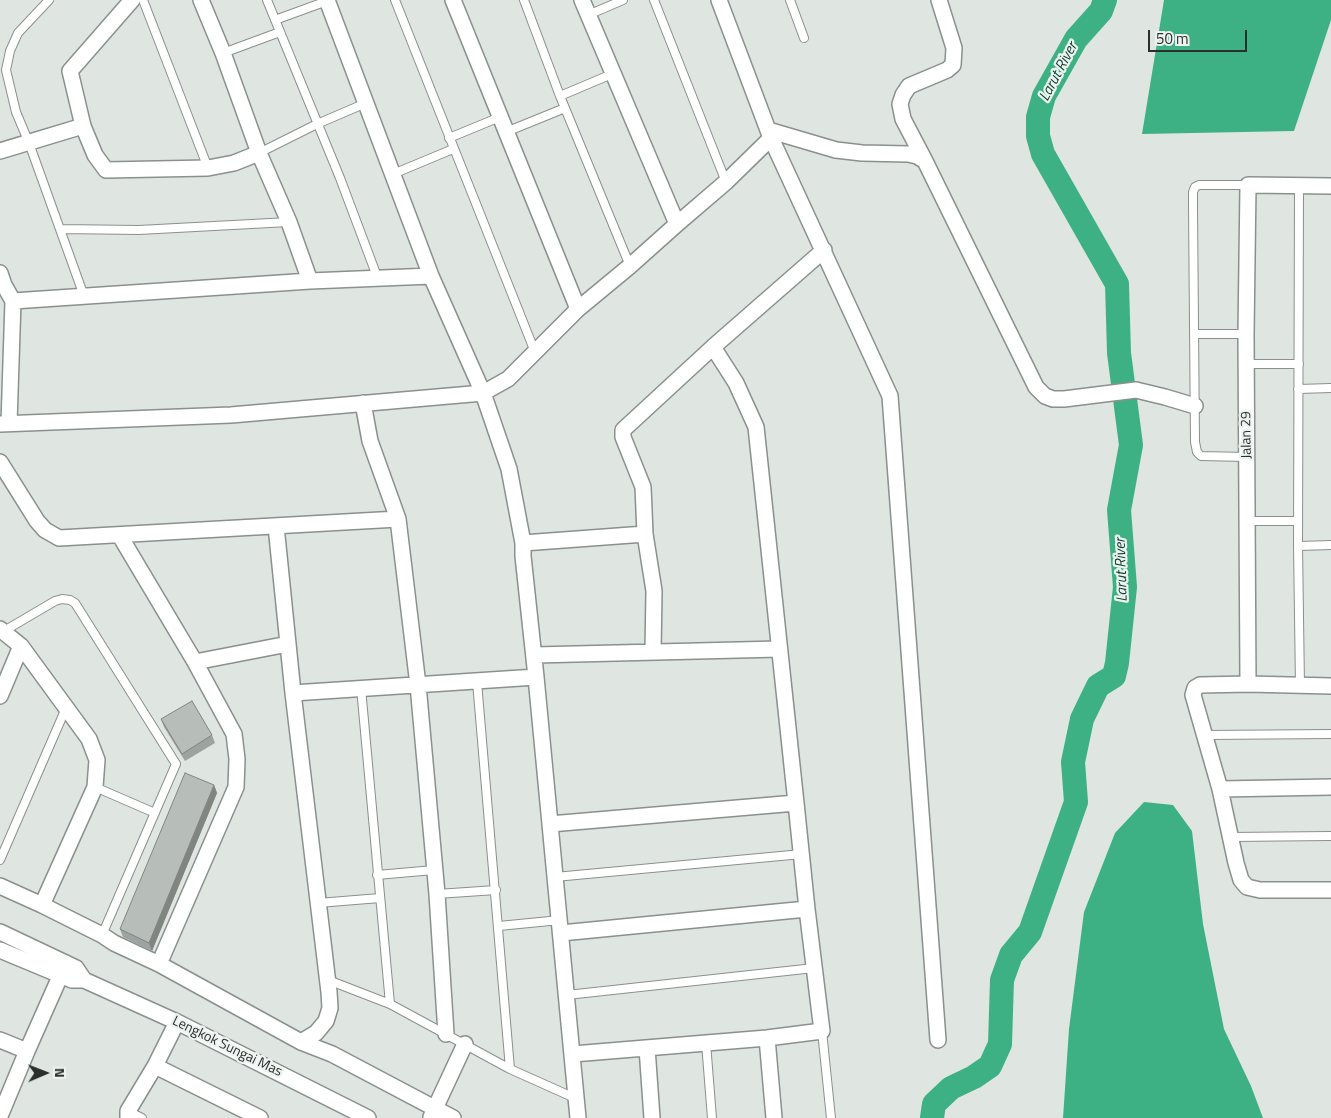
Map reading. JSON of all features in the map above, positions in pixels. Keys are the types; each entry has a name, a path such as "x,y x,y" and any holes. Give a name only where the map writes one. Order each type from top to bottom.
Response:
{"street":[{"path":"132,0 70,71 82,126 95,156 106,170 208,168 234,163 259,153"},
{"path":"200,0 223,53 259,153 289,222 310,281"},
{"path":"327,0 431,276 483,393 509,469 523,542 522,556 534,655 578,1118"},
{"path":"453,0 578,309"},
{"path":"582,0 676,224"},
{"path":"719,0 769,134 890,396 938,1040"},
{"path":"939,0 954,48 953,65 947,70 908,86 902,95 900,104 903,119 1036,387 1045,396 1053,399 1136,390 1195,406"},
{"path":"0,151 82,126"},
{"path":"0,273 13,301 5,423 231,415 483,393 508,379 578,309 726,182 769,134"},
{"path":"769,134 836,150 862,153 908,154 917,156 925,161"},
{"path":"1248,185 1331,186"},
{"name":"Jalan 29","path":"1248,185 1246,334 1248,684"},
{"path":"653,652 654,591 645,534 643,487 623,437 623,430 713,347 824,250"},
{"path":"13,301 310,281 431,276"},
{"path":"573,1054 706,1044 822,1031 807,909 756,427 736,383 713,347"},
{"path":"362,403 370,441 398,519 418,685 446,1034"},
{"path":"0,462 37,521 45,530 59,538 398,519"},
{"path":"276,526 293,693 330,1008 326,1021 316,1033 301,1042"},
{"path":"523,542 645,534"},
{"path":"120,536 234,734 237,759 236,787 159,964"},
{"path":"2,630 21,646 89,739 97,760 95,786 42,905"},
{"path":"194,662 288,644"},
{"path":"1,691 21,646"},
{"path":"534,655 779,649"},
{"path":"293,693 536,677"},
{"path":"1331,686 1200,685 1195,688 1193,695 1206,735 1242,880 1247,887 1260,890 1331,890"},
{"path":"1220,789 1331,787"},
{"path":"550,824 796,803"},
{"path":"0,886 159,964 301,1042 332,1054 433,1113 453,1118"},
{"path":"560,927 807,909"},
{"name":"Lengkok Sungai Mas","path":"0,932 64,969"},
{"name":"Lengkok Sungai Mas","path":"0,950 64,969 76,968 84,980 177,1022 368,1118"},
{"path":"0,1116 64,969"},
{"path":"128,1114 177,1022"},
{"path":"767,1038 774,1118"},
{"path":"0,1040 27,1051"},
{"path":"433,1113 465,1044"},
{"path":"647,1048 652,1118"},
{"path":"154,1066 260,1118"}],"lane":[{"path":"49,0 18,33 10,51 6,70 16,112 61,229 84,296"},
{"path":"143,0 208,168"},
{"path":"267,0 378,279"},
{"path":"275,20 327,0"},
{"path":"395,0 534,352"},
{"path":"524,0 560,96 630,266"},
{"path":"588,15 623,0"},
{"path":"654,0 726,182"},
{"path":"790,0 804,38"},
{"path":"223,53 280,32"},
{"path":"560,96 612,74"},
{"path":"259,153 317,124 366,103"},
{"path":"506,132 565,108"},
{"path":"449,138 500,117"},
{"path":"393,174 453,149"},
{"path":"1248,185 1199,185 1193,192 1195,442 1197,452 1201,456 1248,457"},
{"path":"1298,186 1300,686"},
{"path":"61,229 139,230 289,222"},
{"path":"1194,334 1246,334"},
{"path":"1246,364 1299,364"},
{"path":"1298,388 1331,388"},
{"path":"1248,521 1298,521"},
{"path":"1298,546 1331,545"},
{"path":"2,630 55,601 62,599 75,603 176,764 102,935"},
{"path":"478,682 510,1069"},
{"path":"361,688 390,1004"},
{"path":"0,860 66,708"},
{"path":"1206,735 1331,734"},
{"path":"95,786 155,813"},
{"path":"1230,837 1331,836"},
{"path":"555,877 802,854"},
{"path":"377,875 434,870"},
{"path":"436,894 496,890"},
{"path":"318,903 380,898"},
{"path":"499,926 560,927"},
{"path":"567,995 814,968"},
{"path":"328,980 390,1004 510,1069 577,1099"},
{"path":"822,1031 831,1118"},
{"path":"706,1044 712,1118"},
{"path":"128,1114 142,1118"}],"shaded area":[{"path":"1164,0 1331,0 1331,20 1294,131 1142,134"},
{"path":"1144,802 1173,805 1192,831 1203,924 1224,1029 1251,1086 1263,1118 1063,1118 1069,1029 1084,912 1115,833"}],"building":[{"path":"192,701 212,735 182,754 161,719"},
{"path":"185,773 214,785 149,943 120,929"}],"waterway":[{"name":"Larut River","path":"932,1118 934,1104 951,1088 974,1077 990,1066 1000,1044 1002,980 1011,955 1030,932 1076,802 1073,762 1082,719 1098,686 1114,676 1117,663 1125,587 1119,510 1131,445 1119,353 1117,284 1043,154 1038,136 1038,117 1044,96 1076,39 1101,11 1105,0"}]}
